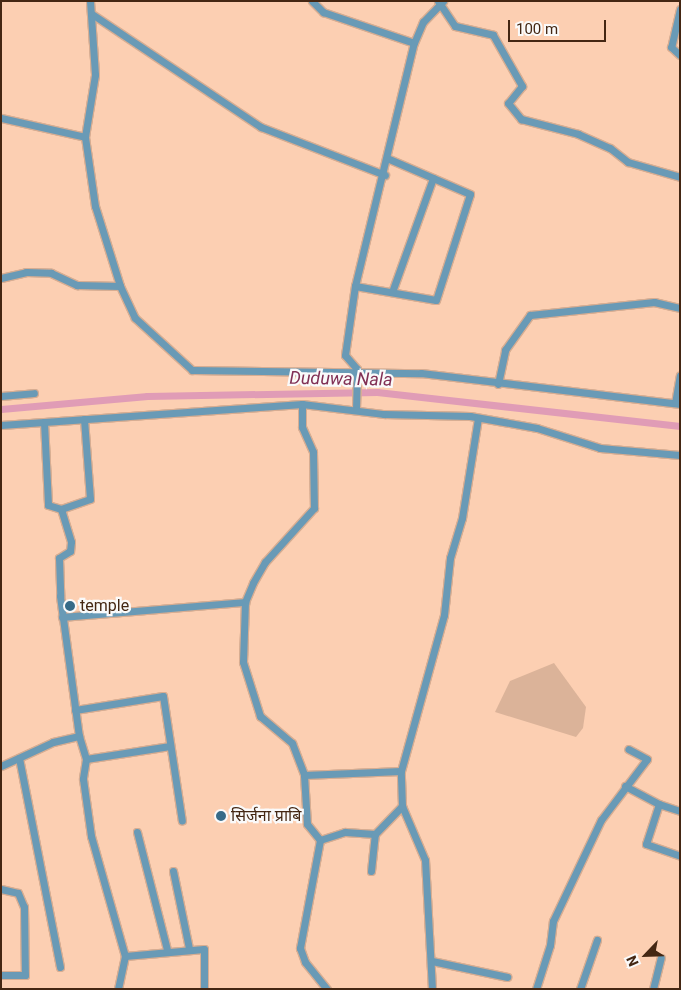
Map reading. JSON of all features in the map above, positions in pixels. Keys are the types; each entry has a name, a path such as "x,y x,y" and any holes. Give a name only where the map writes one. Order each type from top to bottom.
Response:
{"street":[{"path":"90,1 95,75 84,137 95,206 120,286 135,318 192,370 357,369 458,376 498,384 557,386 653,404 677,404 680,375"},
{"path":"312,1 323,12 414,43"},
{"path":"356,410 357,369 345,355 355,286 385,175 387,158 414,43 423,22 441,2 455,26 493,35 522,86 508,103 521,118 578,134 610,148 628,162 680,177"},
{"path":"680,9 671,47 680,55"},
{"path":"92,14 261,127 385,175"},
{"path":"1,118 84,137"},
{"path":"355,286 436,300 470,194 387,158"},
{"path":"392,292 433,178"},
{"path":"1,278 26,272 51,274 77,285 120,286"},
{"path":"498,384 505,350 530,315 654,302 680,308"},
{"path":"1,396 34,393"},
{"path":"302,404 302,427 313,452 314,508 265,562 245,602 244,662 249,692 260,716 292,744 304,775 307,824 320,840 300,948 305,962 327,989"},
{"path":"1,425 302,404 356,410 478,418 537,428 600,448 680,455"},
{"path":"432,989 432,960 425,860 402,806 401,771 444,615 450,558 462,518 478,418"},
{"path":"44,422 48,505 61,509 90,499 84,419"},
{"path":"61,509 71,542 70,551 59,558 62,617 79,736 86,759 83,779 91,836 125,956 118,989"},
{"path":"62,617 245,602"},
{"path":"75,710 163,696 182,821"},
{"path":"1,766 79,736"},
{"path":"86,759 170,746"},
{"path":"536,989 550,945 552,921 601,820 625,786 648,759 628,749"},
{"path":"19,758 60,967"},
{"path":"304,775 401,771"},
{"path":"625,786 658,804 680,811"},
{"path":"658,804 646,844 680,856"},
{"path":"371,871 375,834 402,806"},
{"path":"137,832 167,950"},
{"path":"320,840 345,832 375,834"},
{"path":"173,870 190,948"},
{"path":"1,889 18,893 24,907 25,975 1,975"},
{"path":"580,989 596,940"},
{"path":"125,956 167,950 204,949 204,989"},
{"path":"653,989 661,958"},
{"path":"432,960 507,977"}],"shaded area":[{"path":"554,663 586,707 583,728 576,737 495,712 510,681"}],"waterway":[{"name":"Duduwa Nala","path":"1,409 147,396 377,392 680,426"}],"place":[{"name":"temple","path":"70,606"},
{"name":"सिर्जना प्राबि","path":"221,816"}]}
